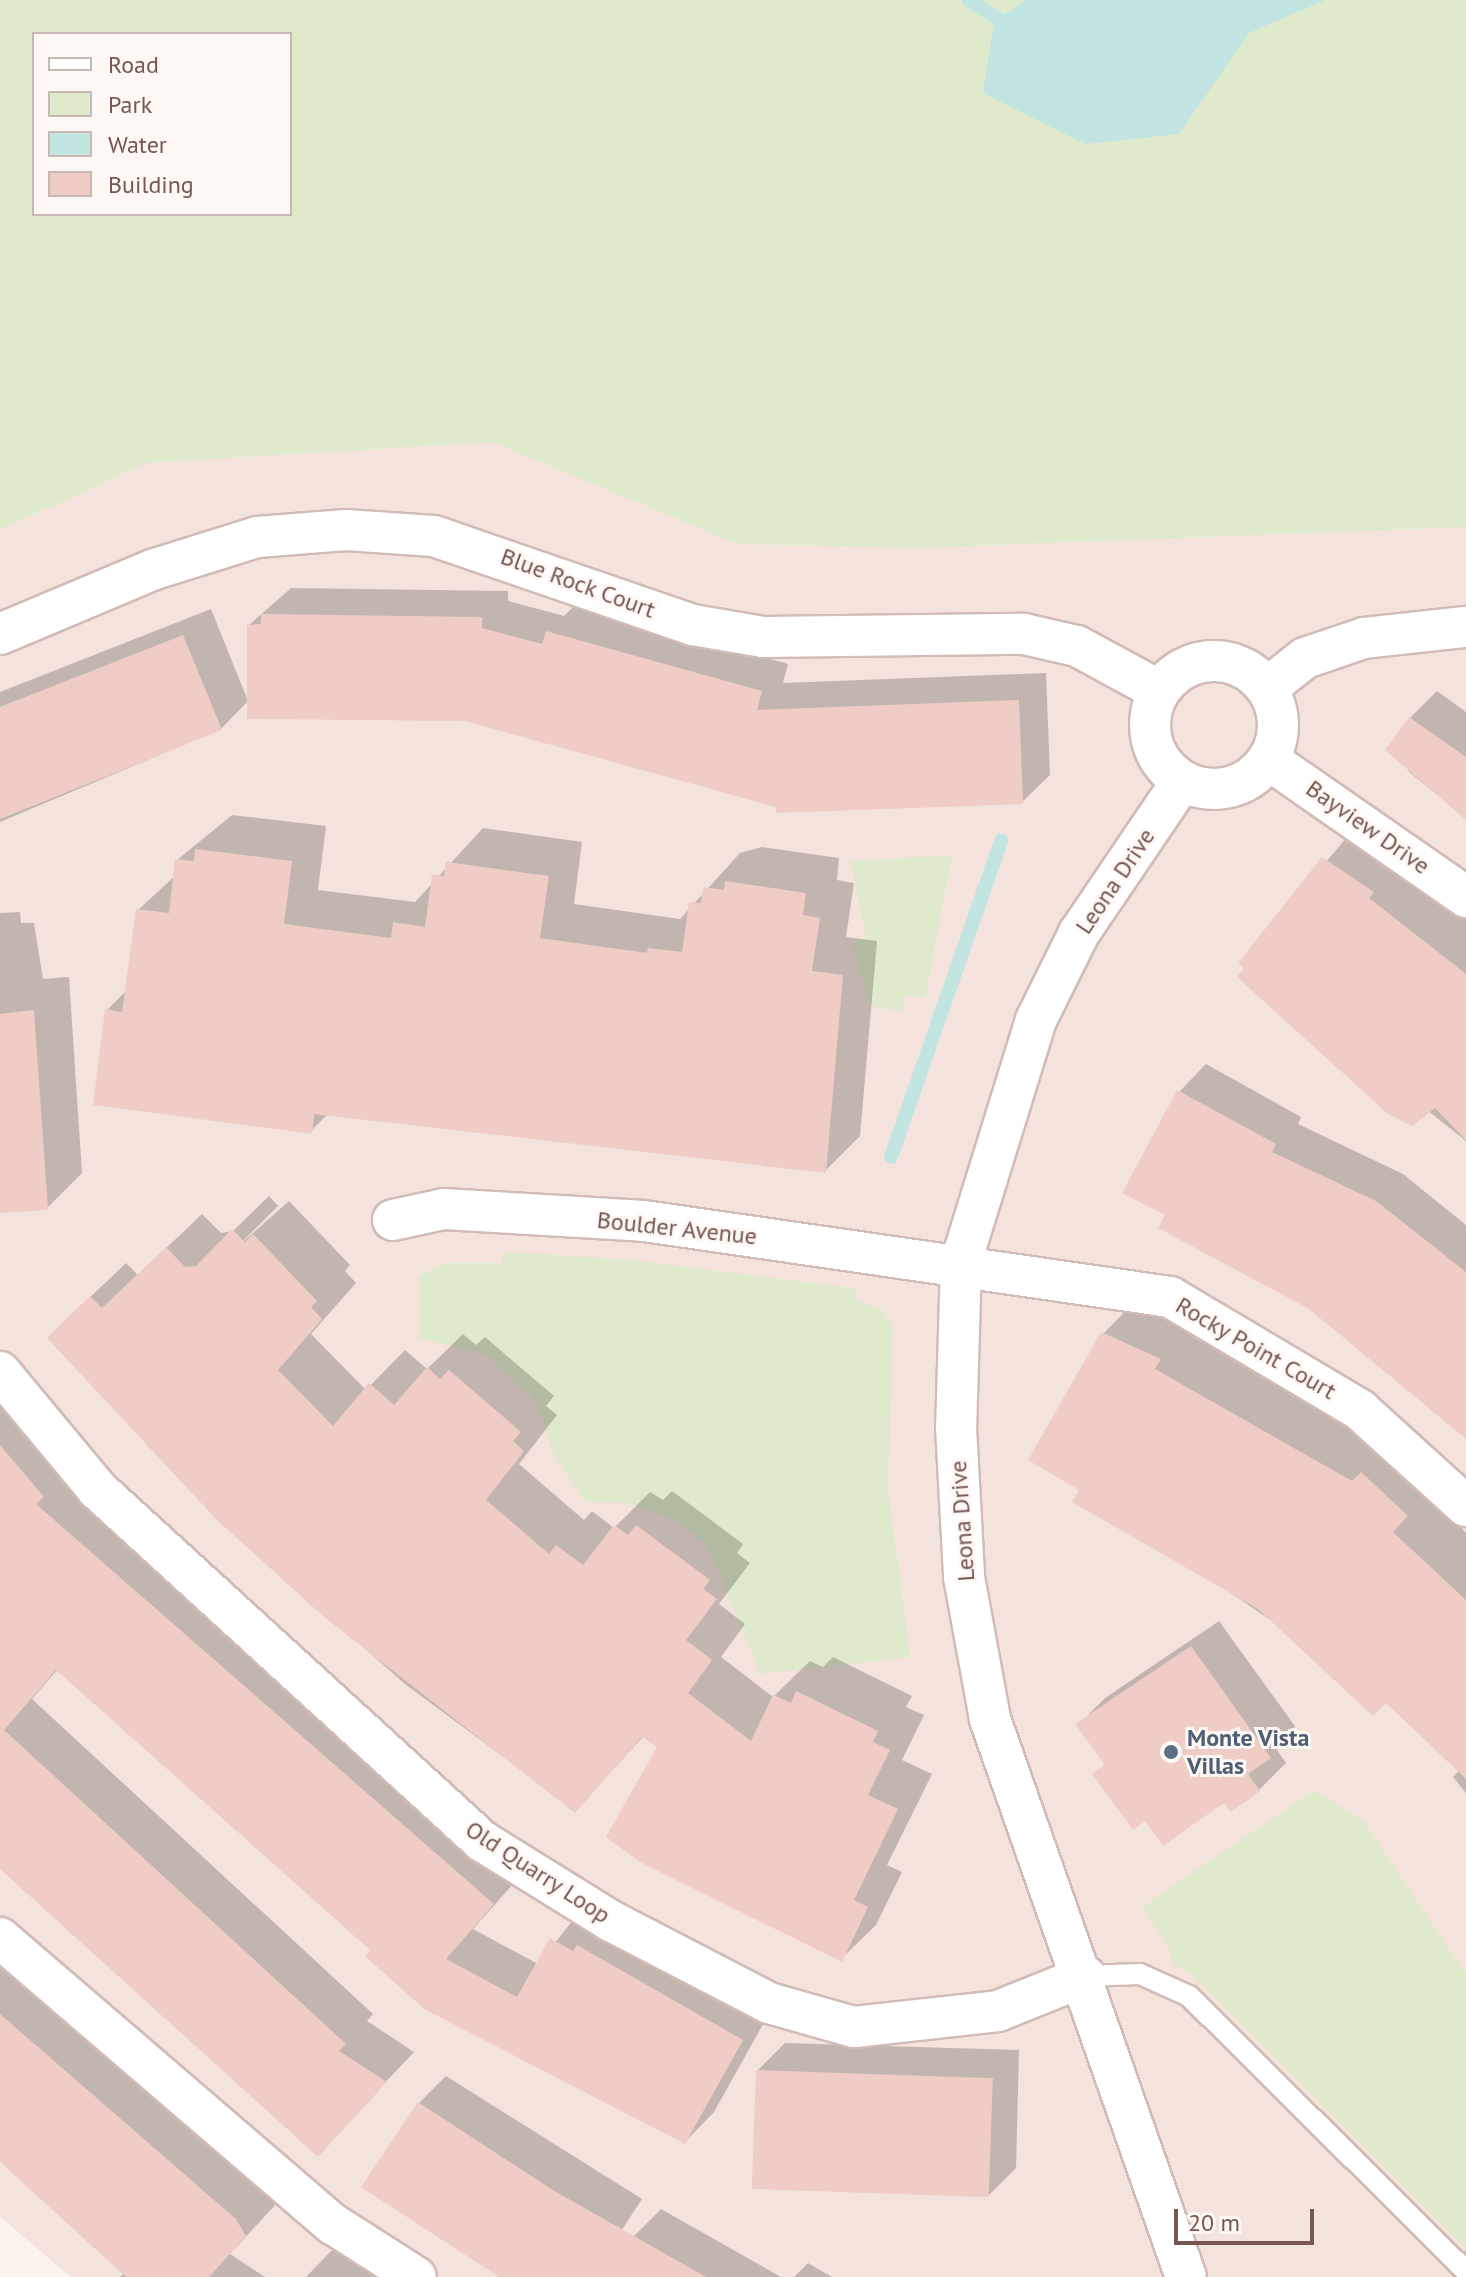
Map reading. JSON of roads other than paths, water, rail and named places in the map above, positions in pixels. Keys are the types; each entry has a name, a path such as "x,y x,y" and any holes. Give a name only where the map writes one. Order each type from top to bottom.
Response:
{"street":[{"name":"Blue Rock Court","path":"0,634 155,569 257,537 346,530 434,536 693,625 763,637 1024,634 1077,646 1160,691"},
{"path":"1267,688 1305,658 1364,638 1466,627"},
{"path":"1220,661 1267,688 1279,731 1269,760 1237,786 1209,789 1182,781 1154,748 1150,718 1160,691 1179,671 1220,661"},
{"name":"Bayview Drive","path":"1269,760 1466,897"},
{"name":"Leona Drive","path":"1182,781 1079,933 1036,1020 961,1263 956,1427 964,1577 990,1719 1029,1843 1085,1976 1186,2277"},
{"name":"Boulder Avenue","path":"393,1220 444,1209 644,1221 961,1263"},
{"name":"Rocky Point Court","path":"961,1263 1170,1297 1360,1410 1466,1506"},
{"name":"Old Quarry Loop","path":"0,1372 108,1499 482,1841 611,1921 769,2003 854,2027 998,2011 1085,1976"},
{"path":"0,1938 333,2224 416,2277"}],"lane":[{"path":"1085,1976 1140,1974 1189,1996 1466,2271"}],"water":[{"path":"1026,0 1325,0 1249,33 1179,134 1085,144 983,93 994,21"}],"waterway":[{"path":"968,0 1012,27"},
{"path":"891,1157 1001,841"}],"place":[{"name":"Monte Vista Villas","path":"1171,1752"}]}
